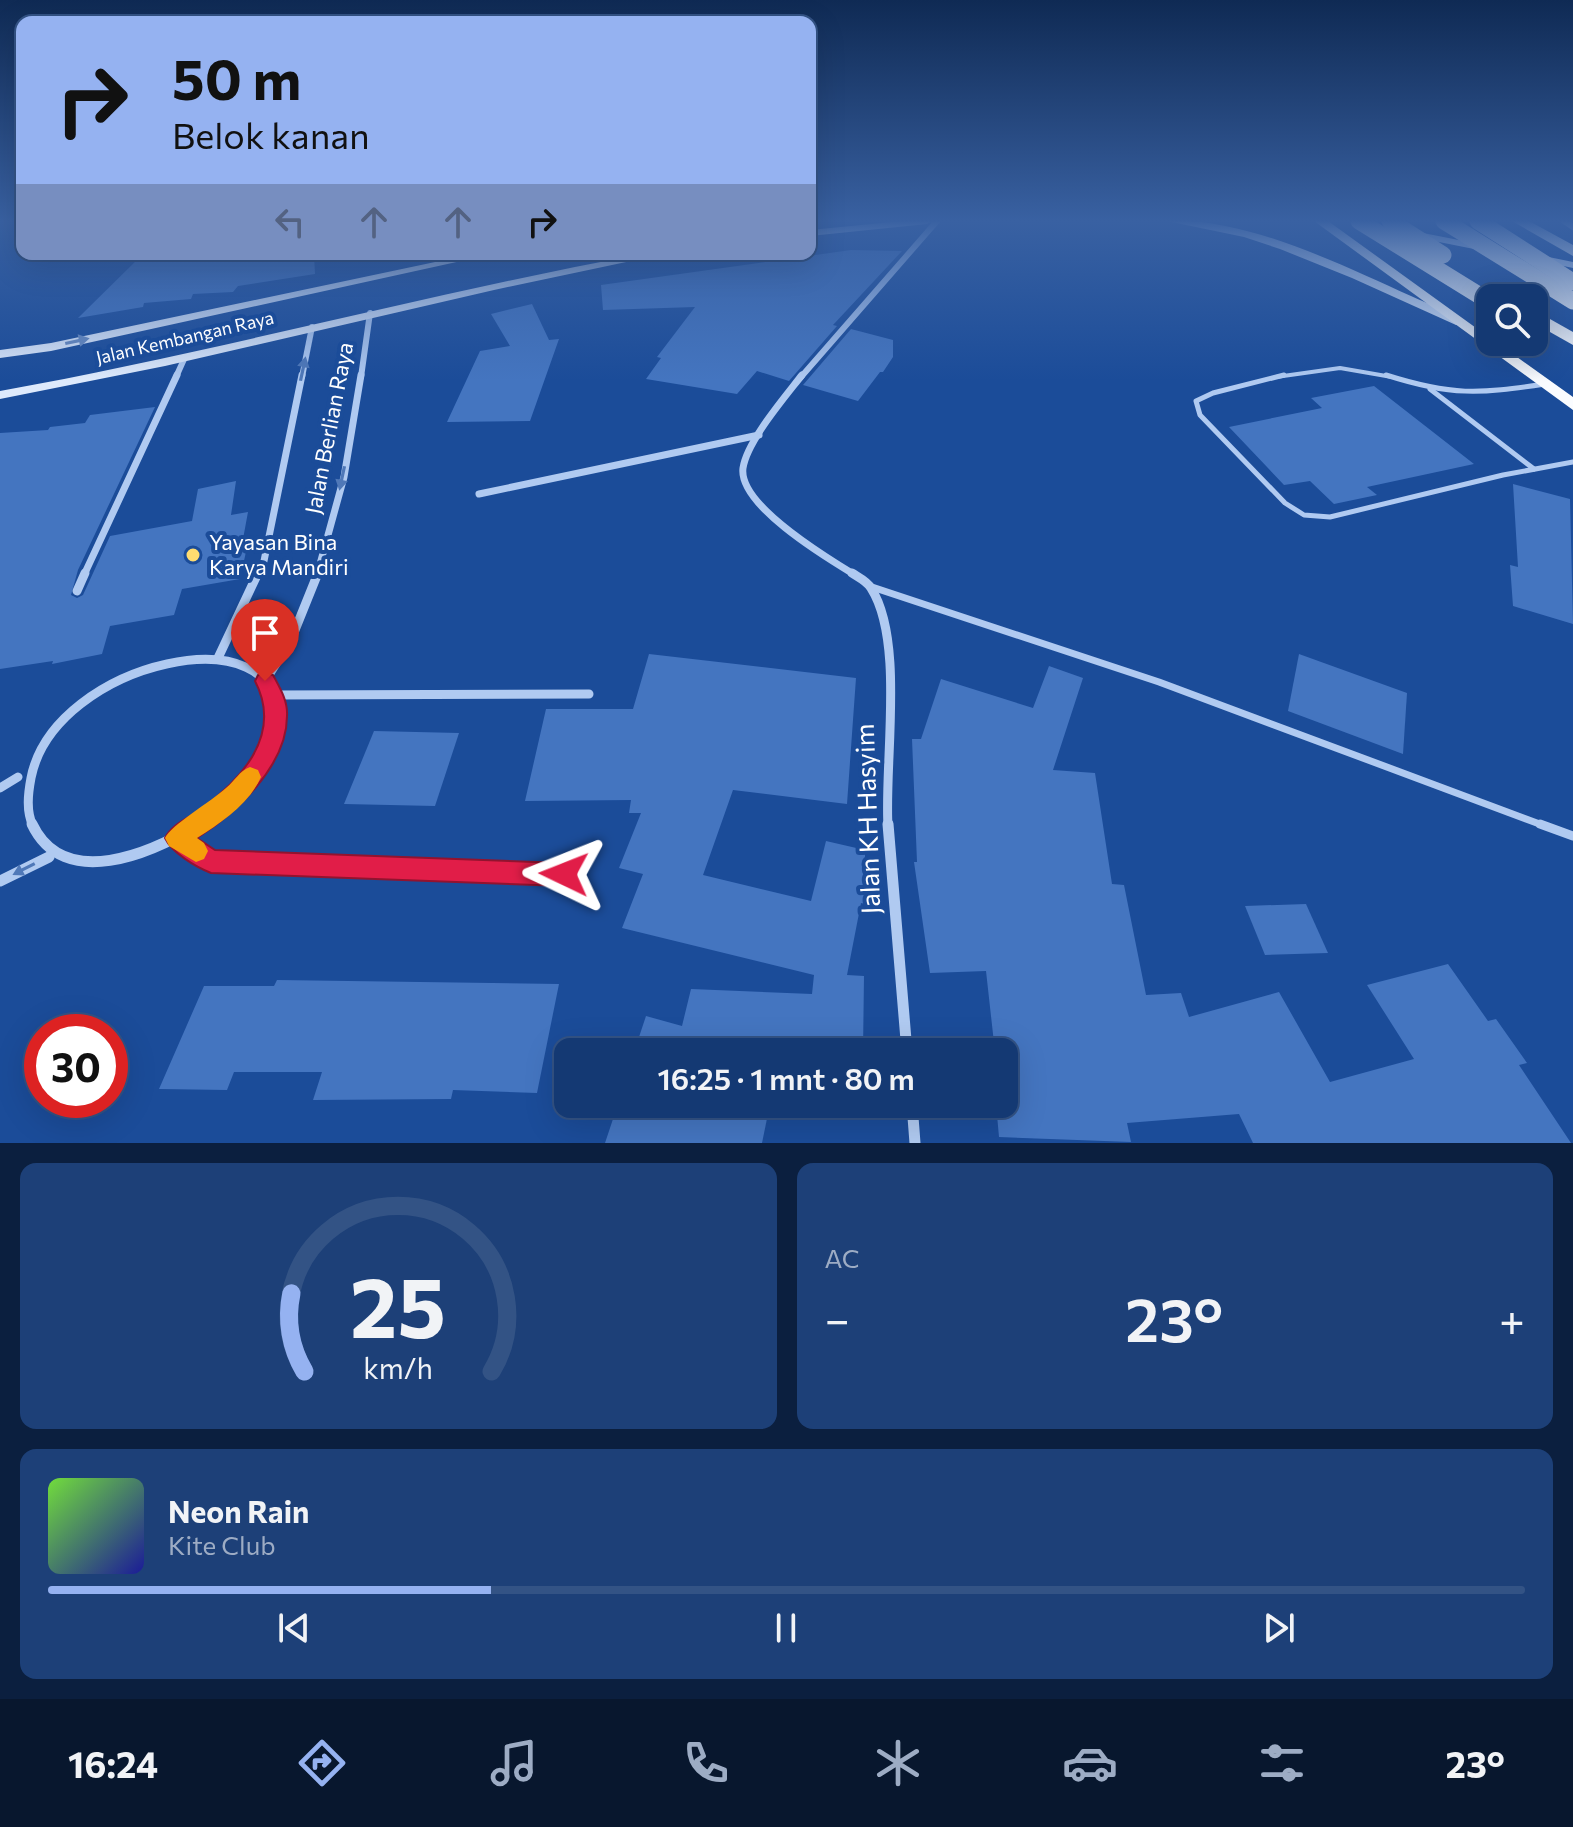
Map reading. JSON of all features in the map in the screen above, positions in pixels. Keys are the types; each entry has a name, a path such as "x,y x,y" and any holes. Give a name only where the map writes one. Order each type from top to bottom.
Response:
{"highway":[{"path":"1445,274 1476,293"},
{"path":"1530,274 1573,301"},
{"path":"1548,324 1573,340"},
{"path":"1548,336 1573,350"}],"main road":[{"name":"Jalan Kembangan Raya","path":"0,354 51,347 392,274"},
{"name":"Jalan Kembangan Raya","path":"0,395 559,274"},
{"path":"1344,274 1460,323"},
{"path":"1393,274 1573,405"}],"street":[{"path":"869,586 761,507 745,488 743,467 759,435 796,384 889,274"},
{"name":"Jalan Berlian Raya","path":"265,681 293,636 318,574 357,402 370,313"},
{"name":"Jalan Berlian Raya","path":"218,658 264,561 312,327"},
{"path":"77,591 185,357"},
{"path":"479,494 759,435"},
{"name":"Jalan KH Hasyim","path":"869,586 881,613 886,639 886,807 906,1038"},
{"path":"0,788 17,782 42,737 81,701 139,671 175,660 218,658 253,670 265,681 273,695 277,715 275,727 258,766 238,793 210,817 177,838 131,856 87,862 49,857 36,847"},
{"path":"273,695 589,694"},
{"path":"177,838 211,861 564,874"},
{"path":"0,881 49,857"},
{"path":"913,1118 915,1143"}],"lane":[{"path":"1545,384 1464,393 1430,389 1357,369 1323,369 1213,393 1196,401 1200,415 1285,503 1304,515 1330,517 1573,462"},
{"path":"1430,389 1534,469"},
{"path":"869,586 1159,682 1573,836"}],"building":[{"path":"122,274 313,274 238,286 233,292 193,294 191,299 144,303 143,307 78,318"},
{"path":"677,274 880,274 833,325 837,326 789,381 757,371 737,394 646,379 661,358 657,357 695,307 603,310 601,285"},
{"path":"532,304 549,340 559,339 530,421 447,422 480,351 510,346 491,314"},
{"path":"851,329 893,340 893,357 883,372 858,401 803,385"},
{"path":"1374,386 1474,464 1367,487 1377,495 1334,504 1310,481 1284,485 1229,427 1322,408 1311,398"},
{"path":"155,407 78,570 71,595 77,598 83,595 110,536 192,521 198,489 236,481 231,515 248,512 243,539 249,538 240,579 182,589 174,615 110,626 102,654 52,664 53,661 0,669 0,433 48,430 50,427 85,423 90,415"},
{"path":"1513,484 1570,499 1573,624 1513,606 1510,565 1518,567"},
{"path":"649,654 856,678 847,804 733,790 703,875 811,901 826,841 865,850 865,904 861,903 847,975 864,976 863,1038 639,1038 646,1016 682,1026 691,989 812,994 814,975 622,928 643,874 619,868 641,813 629,813 631,800 525,801 546,709 633,709"},
{"path":"1299,654 1407,693 1403,754 1288,711"},
{"path":"1049,666 1083,678 1053,770 1095,773 1112,884 1124,885 1146,995 1181,993 1189,1017 1279,992 1330,1082 1414,1059 1367,985 1448,964 1488,1021 1496,1019 1527,1063 1519,1065 1571,1143 1253,1143 1239,1114 1127,1123 1131,1142 999,1137 997,1118 1018,1118 1018,1038 993,1038 986,971 930,973 914,862 917,862 912,739 921,739 941,679 1033,708"},
{"path":"374,731 459,733 435,806 344,804"},
{"path":"1306,904 1328,953 1265,955 1245,906"},
{"path":"277,980 559,984 537,1093 453,1090 451,1099 313,1100 322,1072 234,1072 227,1090 159,1089 204,986 274,986"},
{"path":"613,1118 767,1118 762,1143 605,1143"}],"slow traffic":[{"path":"196,851 177,838 210,817 238,793 250,777"}],"place":[{"name":"Yayasan Bina Karya Mandiri","path":"193,555"}],"route":[{"path":"265,681 273,695 277,715 272,740 258,766 238,793 210,817 177,838 211,861 564,874"}]}
